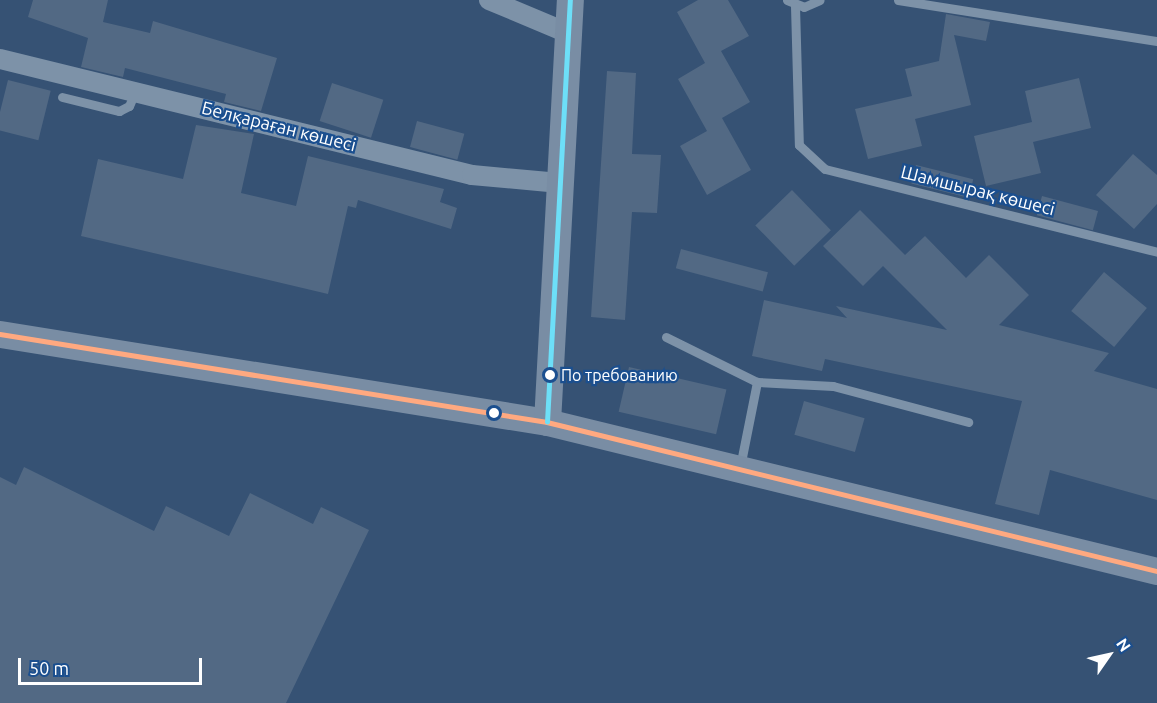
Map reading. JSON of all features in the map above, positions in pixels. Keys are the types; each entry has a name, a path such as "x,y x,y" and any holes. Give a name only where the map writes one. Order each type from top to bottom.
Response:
{"main road":[{"path":"546,422 570,0"},
{"path":"0,334 546,422 740,467 1157,571"}],"street":[{"path":"489,0 568,33"},
{"name":"Белқараған көшесі","path":"0,59 136,90 472,175 560,183"}],"lane":[{"path":"791,3 820,0"},
{"path":"898,0 1157,42"},
{"name":"Шамшырақ көшесі","path":"791,3 799,145 825,169 1157,252"},
{"path":"62,97 119,111 129,106 136,90"},
{"path":"666,337 757,382 833,386 968,422"},
{"path":"740,467 757,382"}],"building":[{"path":"33,0 108,0 103,22 150,33 153,21 277,58 261,111 224,102 226,94 125,68 123,77 81,67 88,38 28,17"},
{"path":"698,0 728,0 749,36 721,51 750,102 722,118 751,170 707,195 680,146 707,131 678,79 705,63 677,12"},
{"path":"946,14 990,22 986,41 954,35 971,105 915,119 922,146 868,159 855,109 912,96 905,69 939,61"},
{"path":"607,71 636,73 632,154 661,155 657,213 632,212 625,320 591,317"},
{"path":"1079,78 1091,128 1033,142 1041,173 986,186 974,136 1032,122 1025,91"},
{"path":"8,80 51,91 38,140 0,131 0,112"},
{"path":"332,83 383,100 371,138 320,121"},
{"path":"417,121 464,134 457,160 410,147"},
{"path":"196,125 254,134 241,193 296,206 308,156 444,189 440,202 457,208 451,229 358,200 356,208 348,206 328,294 81,236 98,159 183,179"},
{"path":"1133,154 1157,175 1157,204 1134,229 1096,195"},
{"path":"916,165 973,179 969,198 911,183"},
{"path":"792,190 831,230 794,266 755,225"},
{"path":"1042,196 1098,211 1093,230 1037,215"},
{"path":"860,210 905,255 925,236 966,278 989,255 1029,295 999,325 1109,353 1094,371 1157,389 1157,500 1050,470 1039,515 995,504 1022,401 825,359 822,371 752,356 764,300 847,318 836,306 947,330 883,266 863,286 823,246"},
{"path":"681,249 768,272 763,292 676,268"},
{"path":"1104,272 1147,308 1114,347 1071,311"},
{"path":"629,367 726,389 716,434 619,412"},
{"path":"804,401 865,418 855,452 794,435"},
{"path":"24,467 154,531 166,506 229,536 250,493 313,524 321,507 369,530 286,703 0,703 0,477 16,485"}],"transit line":[{"path":"547,422 570,0"},
{"path":"0,334 547,422 1157,571"}],"place":[{"name":"По требованию","path":"550,375"}]}
